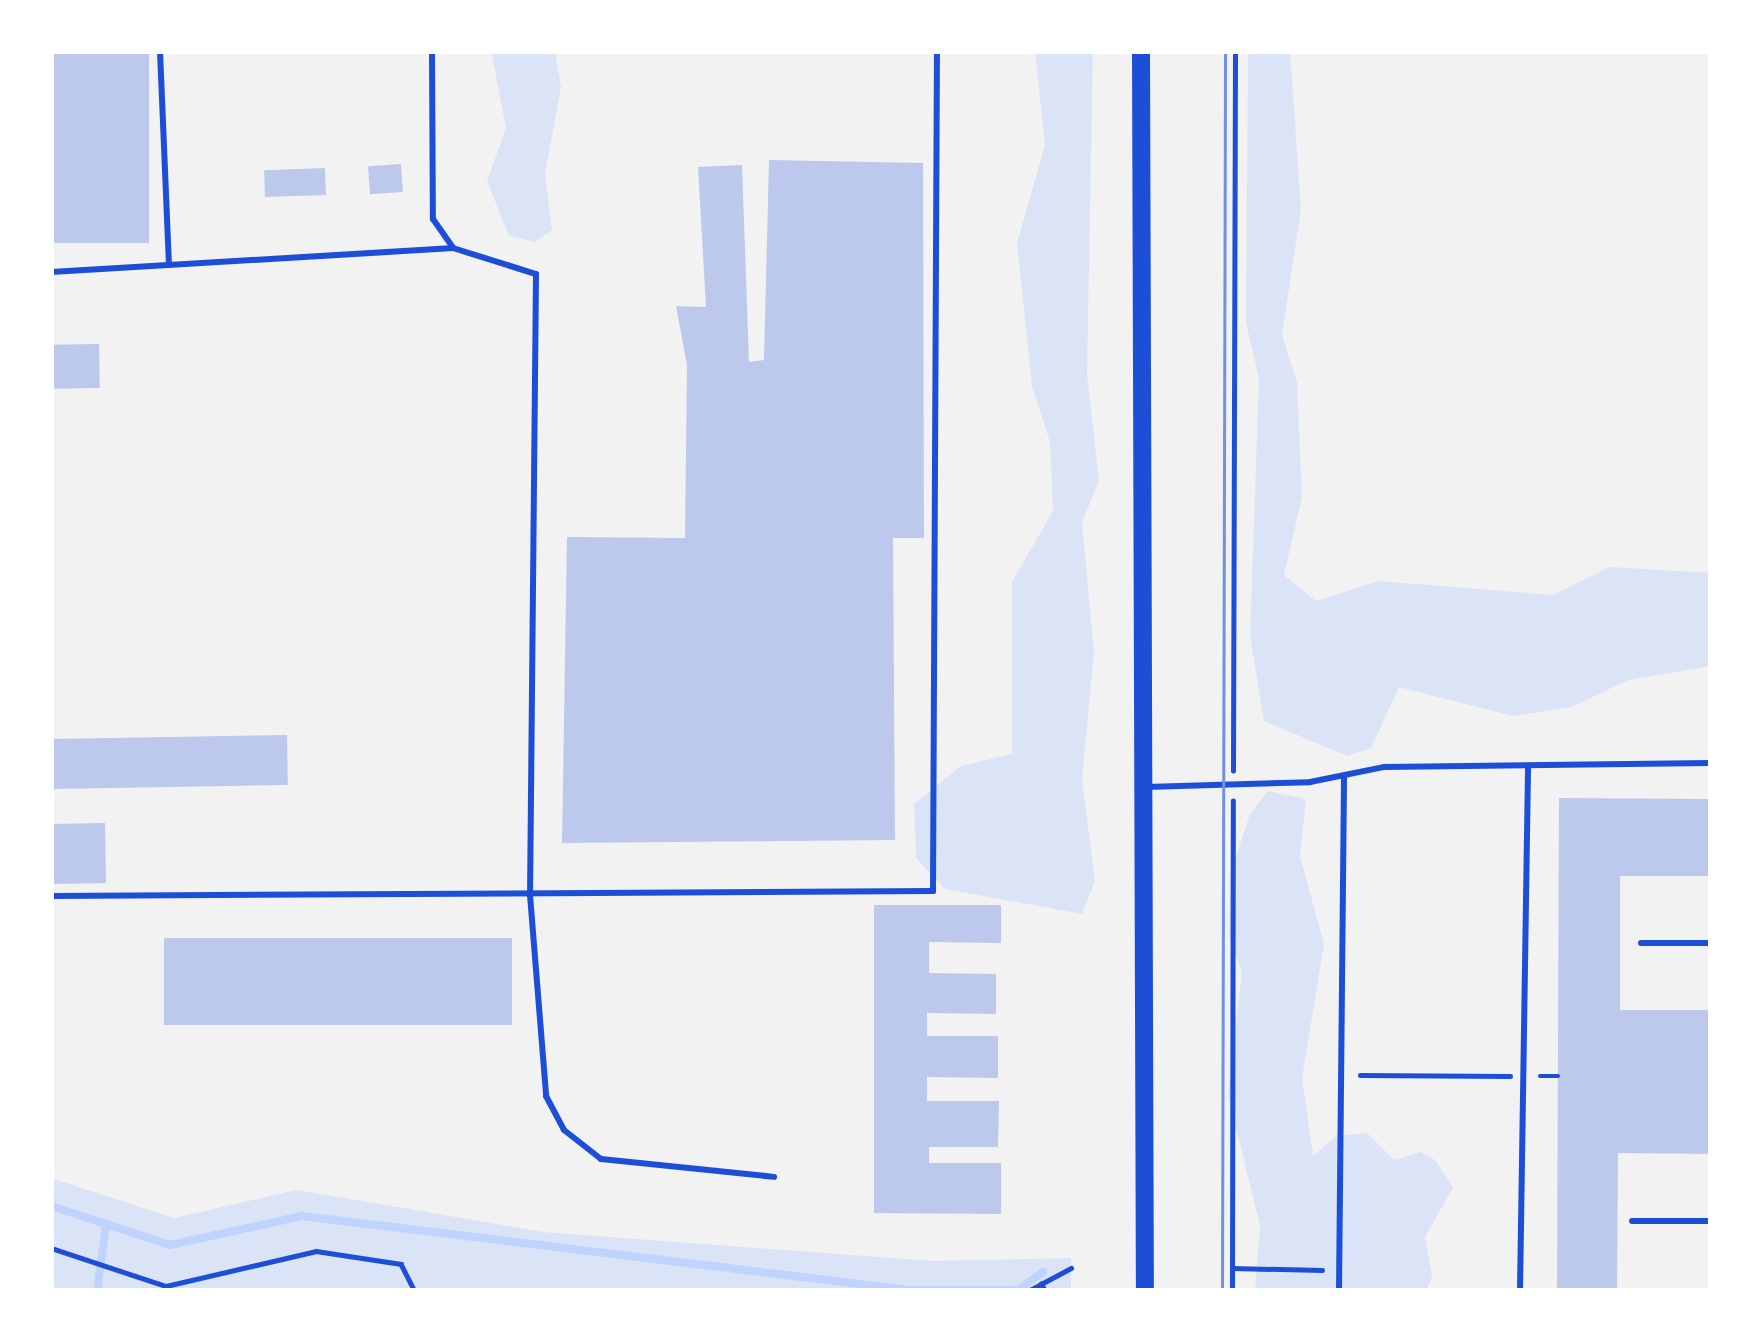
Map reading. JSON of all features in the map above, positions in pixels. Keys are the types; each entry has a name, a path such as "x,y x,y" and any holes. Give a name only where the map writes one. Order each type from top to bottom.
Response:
{"main road":[{"path":"1141,51 1139,788 1145,1291"}],"lane":[{"path":"160,51 169,265"},
{"path":"432,51 433,220 453,248"},
{"path":"51,896 933,891 937,51"},
{"path":"51,272 453,248 536,274 530,895 546,1096 564,1130 601,1159 775,1177"},
{"path":"1139,788 1344,777 1384,767 1528,769 1711,763"},
{"path":"1520,1291 1519,1076 1528,769"},
{"path":"1339,1291 1336,1075 1344,777"},
{"path":"1640,943 1711,943"},
{"path":"1632,1221 1711,1221"}],"path":[{"path":"1232,1291 1235,51"},
{"path":"1336,1075 1558,1076"},
{"path":"51,1248 173,1291"},
{"path":"166,1286 316,1251 401,1264 415,1290"},
{"path":"1028,1291 1071,1268"},
{"path":"1232,1268 1339,1270"},
{"path":"394,1291 481,1291"}],"shaded area":[{"path":"491,51 555,51 561,87 545,174 552,230 535,242 509,236 487,181 506,128"},
{"path":"1035,51 1093,51 1087,374 1099,481 1082,522 1094,653 1082,779 1095,881 1082,914 945,889 916,858 914,804 961,766 1012,754 1012,582 1053,511 1050,442 1032,386 1017,243 1045,145"},
{"path":"1248,51 1290,51 1301,209 1282,335 1297,382 1302,497 1284,575 1316,601 1379,581 1553,595 1610,567 1711,573 1711,666 1628,680 1572,707 1513,716 1399,687 1371,748 1347,756 1264,721 1250,636 1259,379 1246,323"},
{"path":"1268,791 1306,799 1300,856 1324,944 1302,1078 1313,1156 1336,1136 1367,1133 1394,1160 1420,1152 1435,1160 1453,1187 1425,1237 1432,1277 1426,1291 1255,1291 1260,1225 1228,1095 1242,972 1229,937 1230,875 1250,814"},
{"path":"51,1178 174,1218 297,1190 543,1232 932,1261 1071,1258 1071,1291 51,1291"}],"building":[{"path":"51,51 149,51 149,243 51,243"},
{"path":"769,160 923,163 924,538 893,538 895,840 562,843 567,537 685,538 687,365 676,306 706,307 698,167 742,165 749,362 764,360"},
{"path":"401,164 403,192 370,194 368,166"},
{"path":"325,168 326,195 265,197 264,170"},
{"path":"99,344 100,388 52,389 51,345"},
{"path":"287,735 288,785 52,789 51,739"},
{"path":"1559,798 1711,799 1711,876 1620,876 1620,1010 1711,1010 1711,1154 1618,1153 1617,1291 1557,1291"},
{"path":"105,823 106,883 52,884 51,824"},
{"path":"874,905 1001,905 1001,943 929,942 929,973 996,974 996,1014 927,1013 927,1036 998,1036 998,1078 927,1077 927,1101 999,1101 998,1147 929,1147 929,1163 1001,1163 1001,1214 874,1213"},
{"path":"164,938 512,938 512,1025 164,1025"}],"waterway":[{"path":"51,1206 170,1245 302,1216 908,1290 1018,1290 1043,1272"},
{"path":"97,1291 106,1224"}],"tram line":[{"path":"1222,1291 1225,51"}]}
